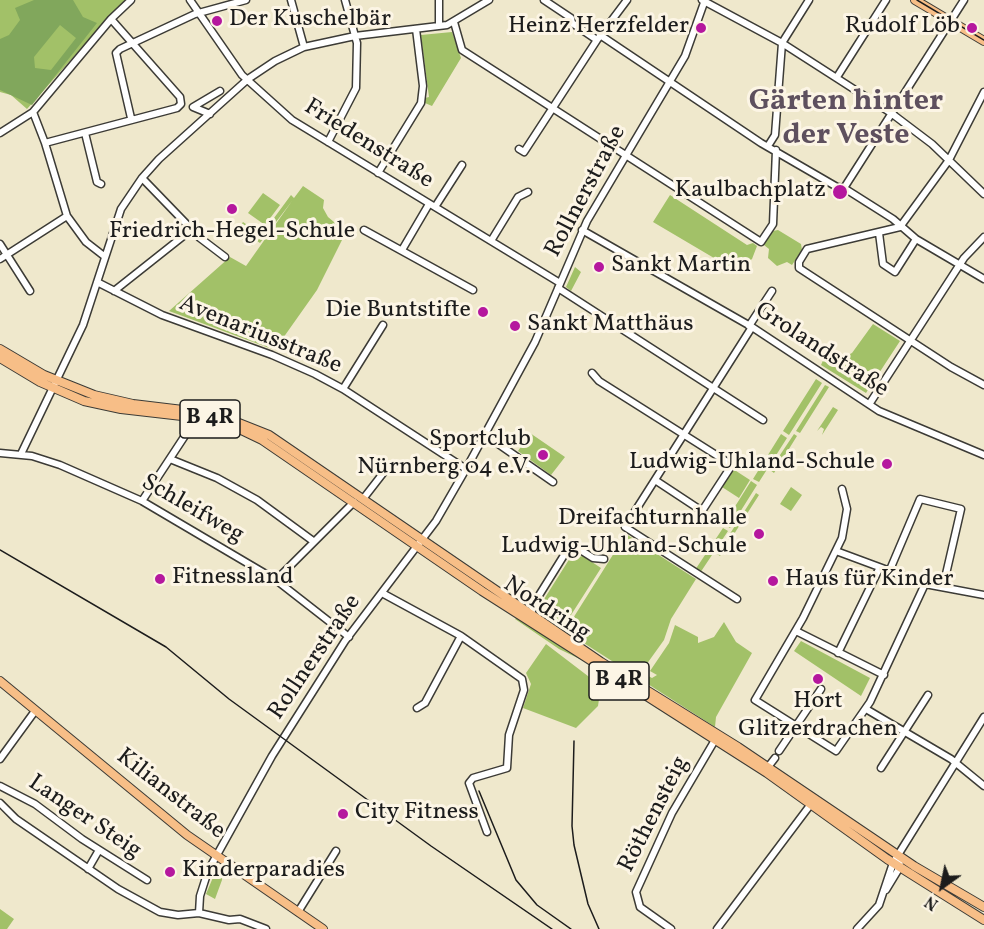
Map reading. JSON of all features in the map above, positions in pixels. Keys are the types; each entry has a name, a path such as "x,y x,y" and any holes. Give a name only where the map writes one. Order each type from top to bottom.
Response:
{"main road":[{"path":"915,0 984,41"},
{"name":"Nordring","path":"0,349 54,384 113,400 203,411 242,422 275,438 363,499 420,544 621,682 716,740 897,865 984,920"},
{"name":"Nordring","path":"0,358 54,384 111,407 225,423 262,440 354,502 768,767 899,856 984,908"},
{"name":"Kilianstraße","path":"0,681 216,855 323,929"}],"street":[{"path":"0,133 33,112 111,20 131,0"},
{"name":"Friedenstraße","path":"190,0 248,80 292,120 559,285 763,420"},
{"path":"131,118 116,53 200,13 246,0"},
{"path":"291,0 304,47"},
{"path":"328,142 356,88 355,36 345,0"},
{"path":"439,0 439,26"},
{"path":"21,454 83,325 121,209 142,178 159,159 248,80 275,61 304,47 355,36 439,26 454,22 489,0"},
{"path":"544,0 572,18 572,23 670,81 768,146 837,187 844,188 916,239 984,279"},
{"path":"519,149 524,152 552,106 627,0"},
{"path":"703,0 782,43 891,113 932,144 984,194"},
{"name":"Rollnerstraße","path":"199,913 205,880 216,855 272,756 349,637 420,544 466,469 527,357 582,230 686,53 703,0"},
{"path":"768,146 775,135 782,43 808,0"},
{"path":"837,77 886,0"},
{"path":"844,188 964,0"},
{"path":"45,143 131,118 177,108 181,104 180,97 111,20"},
{"path":"454,22 462,50 761,242 773,224 776,150"},
{"path":"378,173 420,106 423,86 416,28"},
{"path":"210,114 193,107 220,91"},
{"path":"984,92 949,160 900,227 807,249 799,262 799,268 951,367 984,385"},
{"path":"33,112 67,216 86,242 104,256"},
{"path":"84,133 97,182 101,184"},
{"path":"402,250 462,165"},
{"path":"142,178 191,230 225,257"},
{"path":"491,242 518,197 528,192"},
{"path":"3,257 67,216"},
{"path":"114,291 191,230"},
{"path":"364,230 473,290"},
{"name":"Grolandstraße","path":"582,230 750,326 879,411 984,455"},
{"path":"879,232 883,264 896,272 916,239"},
{"path":"870,403 960,265 984,237"},
{"path":"0,244 3,257 30,291"},
{"name":"Avenariusstraße","path":"97,282 162,315 293,363 343,389 466,469"},
{"path":"737,599 625,527 714,388 772,291"},
{"path":"343,389 383,326"},
{"path":"592,373 599,381 732,465 702,512 655,480"},
{"path":"142,501 190,428 192,417"},
{"path":"484,434 553,482"},
{"name":"Schleifweg","path":"0,453 21,454 87,475 142,501 276,580 349,637"},
{"path":"170,459 217,478 258,500 313,541"},
{"path":"363,499 384,472"},
{"path":"842,489 847,516 836,551 796,631 755,700 836,752 866,709 925,584"},
{"path":"889,572 920,499 962,509 943,587"},
{"path":"276,580 354,502"},
{"path":"530,615 538,597 571,544 593,558 604,559"},
{"path":"836,551 879,569 925,584 984,595"},
{"path":"838,653 879,569"},
{"path":"382,593 461,636 517,673 524,687 509,735 507,768 473,778 470,783 487,832"},
{"path":"796,631 884,675"},
{"path":"417,708 425,703 461,636"},
{"path":"779,751 821,689"},
{"path":"881,768 928,695"},
{"path":"866,709 957,764 984,786"},
{"path":"0,759 35,711"},
{"path":"857,929 874,912 885,892 899,856 984,717"},
{"name":"Röthensteig","path":"671,929 640,907 636,892 672,813 716,740"},
{"path":"768,767 774,758"},
{"name":"Langer Steig","path":"0,786 35,804 99,850 147,880"},
{"path":"0,803 16,819 88,869 160,912 178,915 199,913 229,920 240,919 266,929"},
{"path":"717,929 811,804"},
{"path":"88,869 99,850"},
{"path":"298,912 336,851"}],"green space":[{"path":"0,0 128,0 110,16 27,109 11,95 0,92"},
{"path":"34,0 73,0 83,17 97,23 32,105 0,90 0,39 9,35 20,20 15,8","holes":["60,25 76,38 51,70 35,68 34,57"]},
{"path":"452,32 461,58 432,106 425,103 425,98 429,97 421,35"},
{"path":"303,186 324,200 323,208 328,217 346,232 317,290 276,348 272,349 169,311 230,257 246,266 292,201 260,243 257,241 291,195 294,198"},
{"path":"263,193 280,205 265,225 248,213"},
{"path":"670,195 747,245 753,243 757,246 752,259 736,271 653,222"},
{"path":"243,222 260,234 252,246 234,234"},
{"path":"778,230 801,244 802,250 792,265 787,262 777,266 768,258 769,249 764,245 765,242 773,231"},
{"path":"575,267 581,272 571,291 566,287"},
{"path":"873,324 900,341 866,393 821,365 828,349 842,358 852,353"},
{"path":"816,379 822,383 789,435 783,431"},
{"path":"825,385 829,387 800,433 796,431"},
{"path":"833,407 838,410 822,435 824,429 821,427 817,431"},
{"name":"Sportclub Nürnberg 04 e.V.","path":"530,433 565,457 551,475 518,451"},
{"path":"781,434 787,438 759,482 753,479"},
{"path":"794,434 797,436 774,473 770,470"},
{"path":"733,469 750,480 739,498 722,487"},
{"path":"751,481 757,485 730,528 724,524"},
{"path":"791,487 802,495 791,511 780,504"},
{"path":"756,493 759,495 720,556 717,554"},
{"path":"723,528 728,531 700,573 695,570"},
{"path":"626,534 696,579 671,619 664,640 641,672 652,678 657,675 650,671 669,643 675,625 698,637 698,643 714,637 724,622 736,642 752,653 716,717 715,727 565,631"},
{"path":"583,556 601,568 564,626 558,625 541,613 541,604 570,558"},
{"path":"517,617 584,661 559,649 515,619"},
{"path":"801,641 870,678 861,696 794,651"},
{"path":"546,644 601,686 598,706 576,728 523,708 531,684 526,673"},
{"path":"217,868 223,868 222,880 215,899 206,894"},
{"path":"0,909 14,919 7,929 0,929"}],"tram line":[{"path":"917,0 984,40"}],"railway":[{"path":"0,550 166,647 229,699 431,846 552,929"},
{"path":"574,741 572,826 574,845 588,904 599,929"},
{"path":"479,791 516,880 537,905 571,929"}],"place":[{"name":"Der Kuschelbär","path":"217,21"},
{"name":"Heinz Herzfelder","path":"701,28"},
{"name":"Rudolf Löb","path":"972,28"},
{"name":"Kaulbachplatz","path":"840,192"},
{"name":"Friedrich-Hegel-Schule","path":"232,209"},
{"name":"Sankt Martin","path":"599,267"},
{"name":"Die Buntstifte","path":"483,312"},
{"name":"Sankt Matthäus","path":"515,326"},
{"name":"Sportclub Nürnberg 04 e.V.","path":"543,455"},
{"name":"Ludwig-Uhland-Schule","path":"887,464"},
{"name":"Dreifachturnhalle Ludwig-Uhland-Schule","path":"759,534"},
{"name":"Fitnessland","path":"160,579"},
{"name":"Haus für Kinder","path":"773,581"},
{"name":"Hort Glitzerdrachen","path":"818,679"},
{"name":"City Fitness","path":"343,814"},
{"name":"Kinderparadies","path":"170,872"}],"district":[{"name":"Gärten hinter der Veste","path":"846,120"}]}
